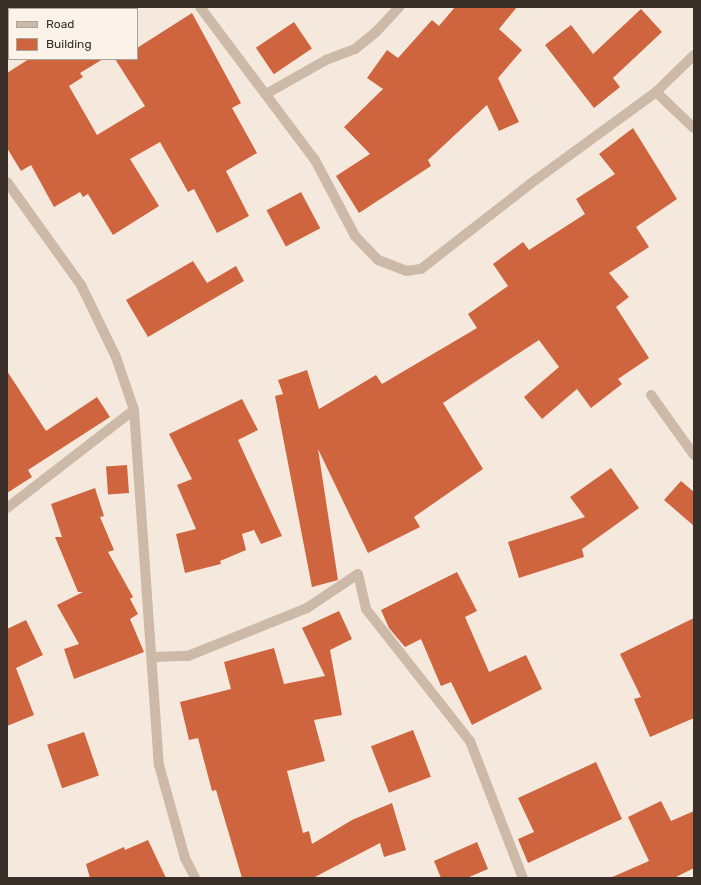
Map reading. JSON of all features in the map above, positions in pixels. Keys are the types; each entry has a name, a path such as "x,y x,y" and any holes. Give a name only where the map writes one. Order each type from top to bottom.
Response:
{"street":[{"path":"200,7 315,160 355,236 378,260 406,271 421,269 530,184 656,92 694,54"},
{"path":"266,94 326,60 355,49 376,32 400,7"},
{"path":"656,92 694,128"},
{"path":"7,182 81,285 116,357 134,410 153,657 158,765 186,858 195,878"},
{"path":"651,395 694,455"},
{"path":"7,508 134,410"},
{"path":"153,657 188,656 307,608 358,574 366,609 470,741 523,878"}],"building":[{"path":"455,7 517,7 499,29 522,50 498,78 519,122 499,131 487,105 428,160 431,166 359,213 336,176 370,154 344,127 383,89 367,78 387,50 398,58 432,20 439,26"},
{"path":"641,9 662,32 613,78 620,87 594,108 545,45 571,25 593,54"},
{"path":"192,13 241,103 232,108 257,153 226,171 249,216 217,233 194,189 188,192 160,142 130,159 159,206 113,235 88,194 83,197 80,192 54,207 31,165 21,171 7,148 7,73 27,60 101,60 80,73 83,77 69,86 97,135 145,106 116,60 138,60 138,47"},
{"path":"294,22 312,49 274,74 256,48"},
{"path":"633,128 677,199 636,227 649,247 609,273 629,297 616,307 649,358 618,379 622,384 591,408 577,389 542,419 524,397 559,367 539,340 443,403 483,469 414,517 420,527 368,553 318,449 338,580 312,587 275,396 283,394 278,380 307,370 319,409 376,375 382,384 477,328 468,314 508,286 493,264 523,242 529,250 585,214 576,199 615,174 599,154"},
{"path":"301,192 320,228 286,247 267,210"},
{"path":"193,261 207,283 236,266 244,281 148,337 126,300"},
{"path":"7,371 46,431 97,397 110,417 28,470 32,477 7,493"},
{"path":"242,399 258,430 238,440 282,536 261,544 254,530 242,534 246,550 220,561 221,564 185,573 176,534 196,529 177,485 192,479 169,434"},
{"path":"127,465 129,493 108,494 106,466"},
{"path":"611,468 639,508 582,549 584,557 519,578 508,542 585,517 570,497"},
{"path":"681,481 694,492 694,526 664,500"},
{"path":"95,488 104,516 100,517 114,550 108,552 133,597 130,599 138,614 130,619 144,652 74,679 64,649 79,644 57,605 83,592 78,592 55,537 62,537 51,504"},
{"path":"457,572 477,611 465,617 489,672 526,655 542,689 472,725 451,682 441,686 421,639 405,647 389,628 381,610"},
{"path":"339,611 352,639 330,650 342,715 314,720 325,761 287,771 303,833 309,831 312,844 352,820 392,803 406,850 384,857 380,843 313,878 242,878 216,790 212,791 198,738 189,740 180,702 231,689 224,662 274,648 284,684 325,676 302,628"},
{"path":"694,618 694,718 650,737 634,699 641,697 620,654"},
{"path":"26,620 43,655 16,668 34,715 7,726 7,629"},
{"path":"413,730 431,777 389,793 371,746"},
{"path":"84,732 99,775 62,788 47,745"},
{"path":"596,762 622,819 528,863 518,839 534,832 518,798"},
{"path":"661,801 671,821 694,811 694,868 674,878 610,878 649,861 628,817"},
{"path":"148,840 166,878 90,878 86,864 124,847 125,850"},
{"path":"477,842 488,869 467,878 441,878 434,861"}]}
